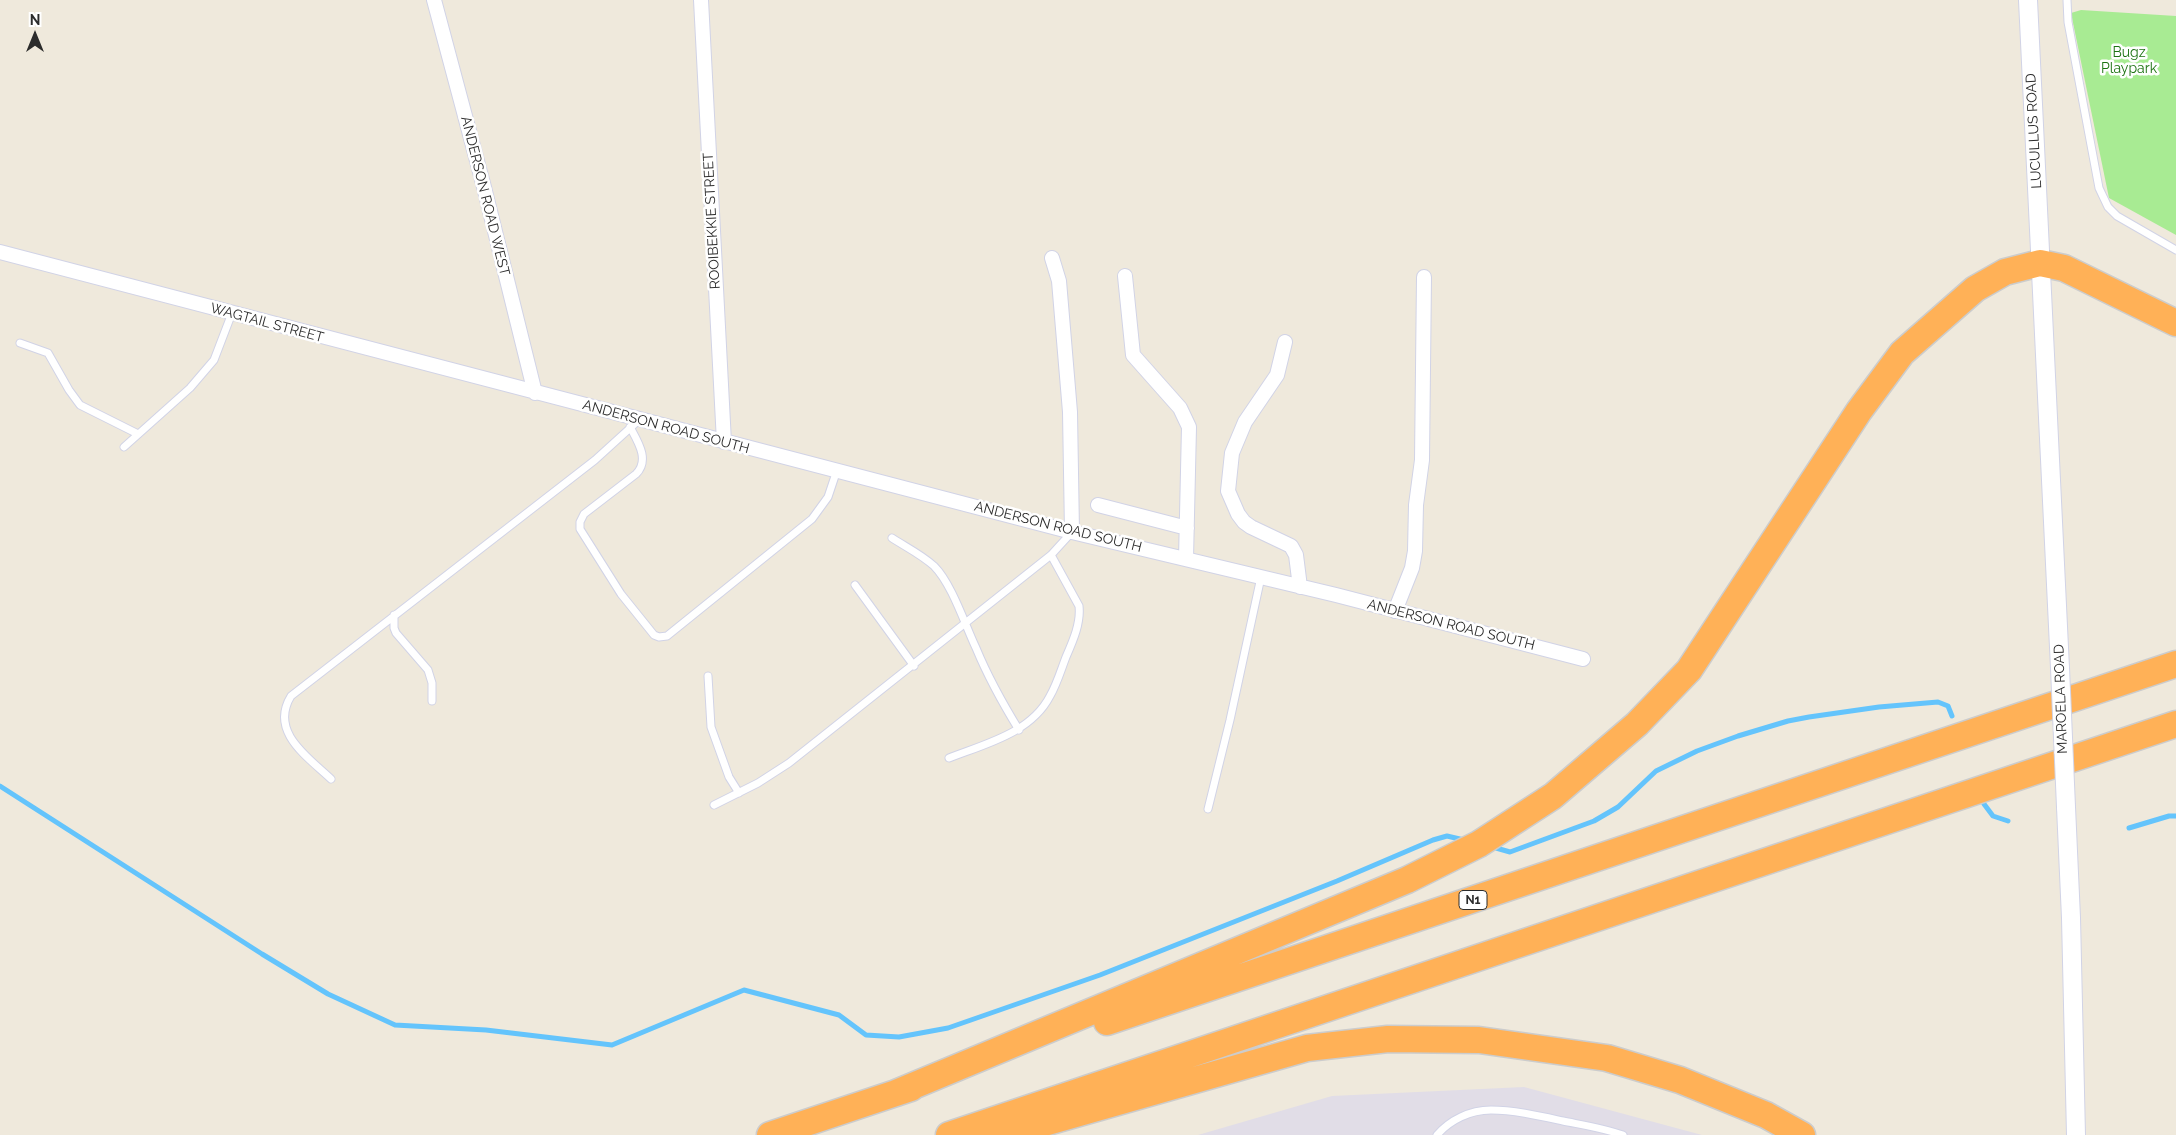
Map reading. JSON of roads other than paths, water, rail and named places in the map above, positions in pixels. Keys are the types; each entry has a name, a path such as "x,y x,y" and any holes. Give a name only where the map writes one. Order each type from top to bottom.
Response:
{"highway":[{"path":"896,1093 1407,880 1479,844 1554,796 1637,724 1689,670 1859,411 1902,353 1975,289 2004,272 2040,263 2064,268 2176,323"},
{"name":"N1","path":"770,1135 2176,664"},
{"path":"949,1135 2176,724"},
{"path":"1002,1135 1307,1048 1388,1039 1416,1039 1479,1040 1542,1047 1607,1058 1680,1080 1766,1116 1802,1135"}],"street":[{"name":"ANDERSON ROAD WEST","path":"434,0 484,187 535,393"},
{"name":"ROOIBEKKIE STREET","path":"701,0 724,442"},
{"name":"LUCULLUS ROAD","path":"2028,0 2040,263"},
{"name":"WAGTAIL STREET","path":"0,252 535,393"},
{"path":"1052,258 1059,281 1070,412 1072,532"},
{"name":"MAROELA ROAD","path":"2040,263 2071,918 2076,1135"},
{"path":"1125,276 1133,355 1180,408 1189,426 1186,559"},
{"path":"1395,611 1412,568 1415,551 1416,506 1422,460 1424,277"},
{"path":"1285,342 1277,375 1245,422 1232,453 1228,491 1238,514 1244,522 1291,546 1294,551 1300,586"},
{"name":"ANDERSON ROAD SOUTH","path":"535,393 635,423 724,442 837,470 1072,532 1300,586 1583,659"},
{"path":"1098,506 1187,528"}],"lane":[{"path":"2067,0 2068,22 2099,188 2108,206 2117,216 2176,250"},
{"path":"124,447 190,388 214,360 232,314"},
{"path":"20,343 48,353 69,390 80,405 138,434"},
{"path":"635,423 641,450 641,468 636,474 584,514 580,522 580,529 621,594 654,635 659,637 667,636 812,519 828,497 837,470"},
{"path":"331,779 293,743 286,732 284,724 287,702 291,696 595,460 635,423"},
{"path":"714,805 739,793 789,763 914,666 1051,555 1072,532"},
{"path":"892,538 933,566 942,576 996,691 1019,730"},
{"path":"949,758 1019,730 1039,712 1050,697 1073,640 1079,617 1079,606 1051,555"},
{"path":"1208,809 1230,720 1261,577"},
{"path":"856,585 914,666"},
{"path":"394,615 396,633 428,670 432,683 432,701"},
{"path":"708,676 711,727 729,777 739,793"},
{"path":"1437,1135 1444,1126 1465,1115 1490,1110 1533,1115 1610,1130 1623,1135"}],"waterway":[{"path":"1496,848 1510,852 1594,821 1618,807 1656,771 1697,751 1788,721 1879,707 1938,702 1948,706 1952,716"},
{"path":"0,786 262,954 328,994 395,1025 486,1030 612,1045 744,990 839,1015 866,1035 899,1037 948,1028 1100,975 1337,881 1433,840 1447,836 1464,840"},
{"path":"1984,804 1993,816 2008,821"},
{"path":"2129,828 2169,816 2176,816"}],"park label":[{"name":"Bugz Playpark","path":"2129,62"}]}
